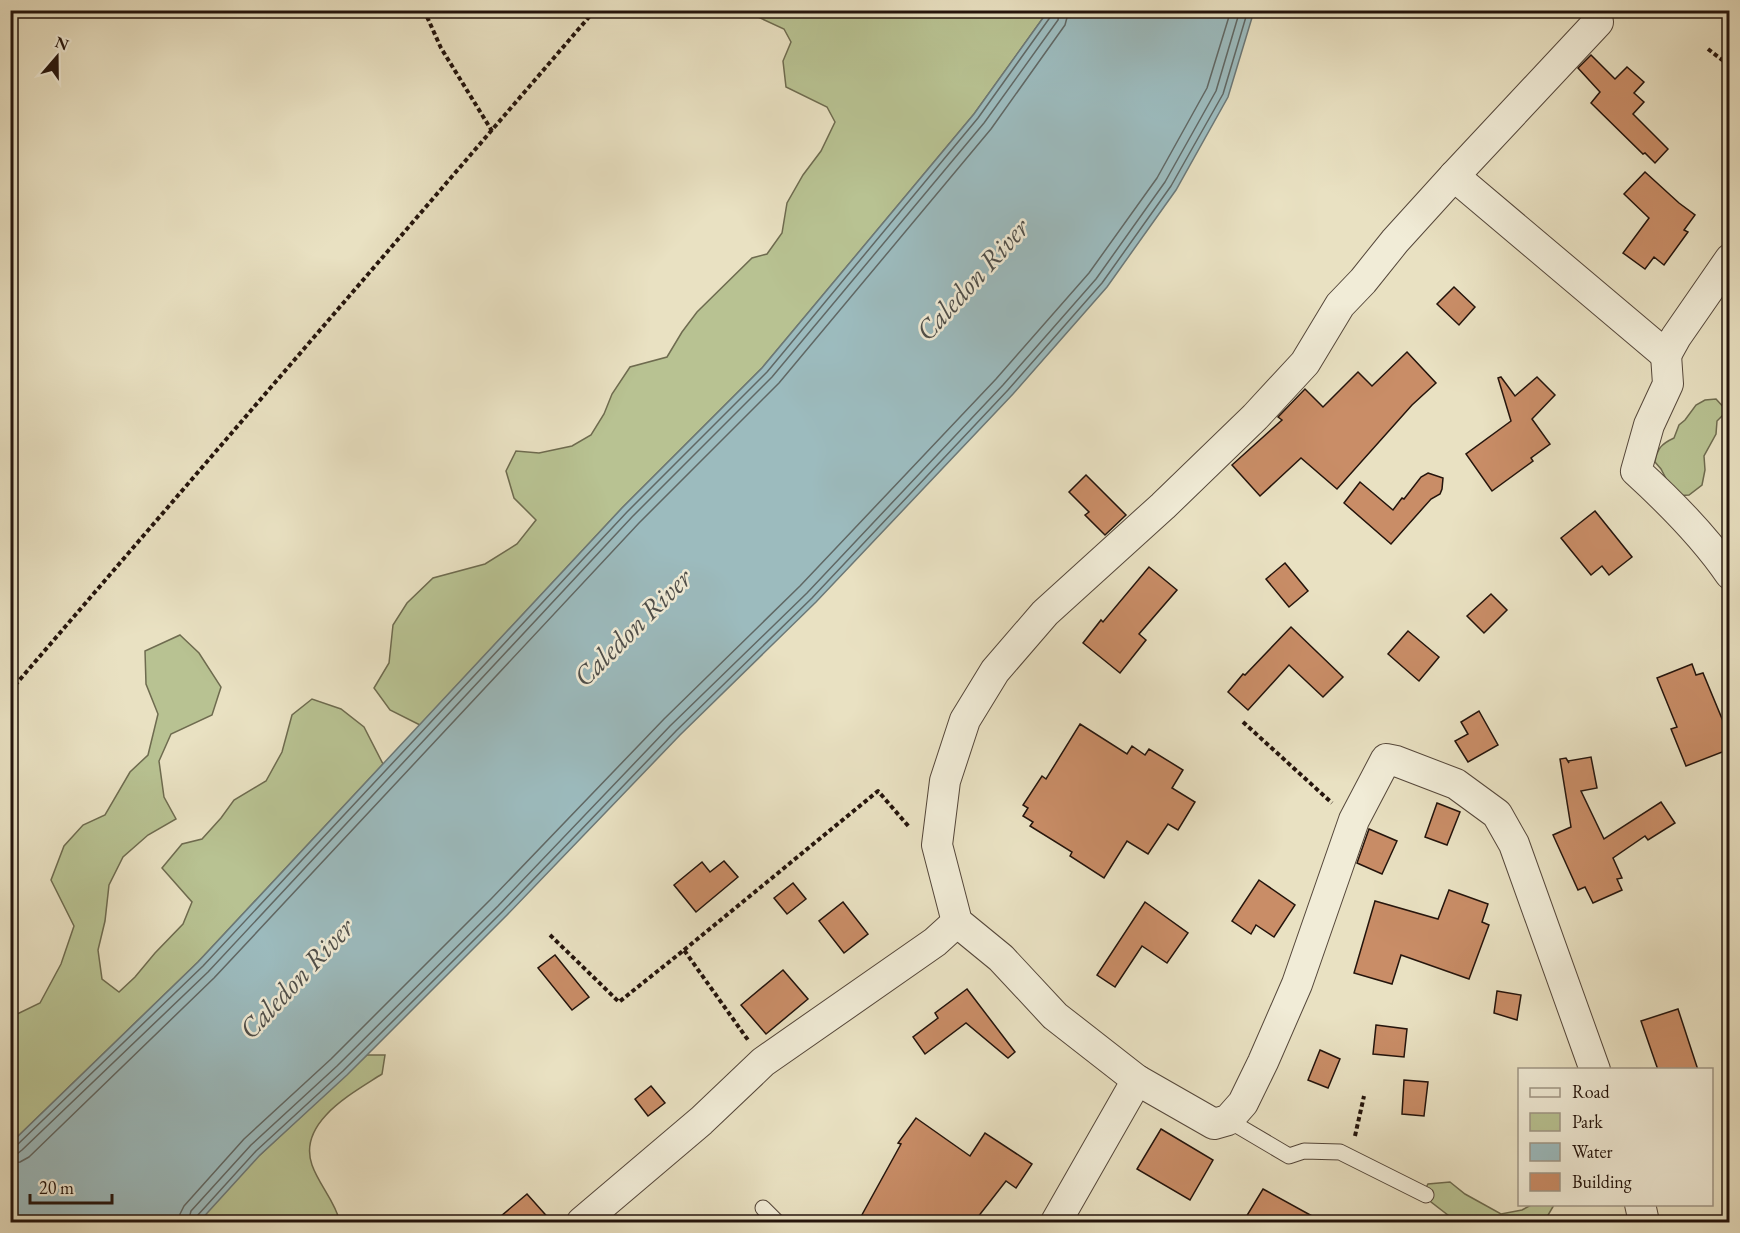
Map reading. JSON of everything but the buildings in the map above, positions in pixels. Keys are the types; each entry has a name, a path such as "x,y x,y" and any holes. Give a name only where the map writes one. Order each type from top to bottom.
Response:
{"street":[{"path":"1594,1068 1514,844 1497,814 1456,784 1386,759 1354,820 1298,984 1263,1062 1243,1103 1228,1120 1214,1124 1137,1080 1055,1016 1001,958 957,922 937,845 945,781 962,730 995,671 1045,613 1163,506 1255,417 1305,363 1340,305 1363,281 1395,241 1598,22"},
{"path":"1454,176 1666,355"},
{"path":"1726,563 1666,498 1636,471 1649,424 1668,384 1666,355 1730,259"},
{"path":"582,1222 701,1122 764,1062 935,942 957,922"},
{"path":"1056,1222 1137,1080"},
{"path":"1640,1206 1644,1222"}],"lane":[{"path":"1228,1120 1289,1156 1304,1151 1340,1152 1426,1195"},
{"path":"764,1208 777,1222"}],"path":[{"path":"424,10 441,48 492,131"},
{"path":"10,691 595,10"},
{"path":"1708,49 1730,66"},
{"path":"1243,722 1330,802 1354,820"},
{"path":"550,935 619,1002 878,791 922,841 937,845"},
{"path":"684,950 764,1062"},
{"path":"1350,1157 1364,1096"}],"green space":[{"path":"757,11 1048,11 974,114 762,368 622,508 420,725 390,710 374,688 389,663 393,625 407,603 433,578 485,564 517,544 536,520 514,498 506,471 516,451 539,453 572,446 591,435 604,414 612,394 630,367 667,357 697,312 752,258 767,254 782,233 787,203 803,175 821,151 835,122 827,107 786,87 783,61 791,42 784,29 758,17"},
{"path":"1716,399 1727,411 1717,421 1716,434 1704,456 1705,470 1702,485 1689,495 1675,496 1655,462 1657,454 1660,447 1674,438 1679,425 1696,405 1705,400"},
{"path":"180,635 199,653 221,687 212,715 171,734 159,761 164,797 176,819 148,835 123,857 109,885 105,921 98,950 102,979 119,992 183,924 192,902 162,868 182,844 202,839 234,800 266,781 282,752 292,715 312,699 341,709 364,727 383,764 198,962 11,1143 11,1017 40,1003 61,964 74,926 51,880 64,846 83,825 105,815 130,772 148,755 158,714 146,684 145,651"},
{"path":"367,1055 385,1055 382,1074 330,1110 313,1135 310,1150 312,1165 340,1222 242,1222 222,1218 218,1222 190,1222 209,1182 260,1155"},
{"path":"1450,1182 1465,1194 1501,1214 1522,1210 1529,1206 1553,1206 1544,1222 1457,1222 1422,1195 1428,1184"}],"water":[{"name":"Caledon River","path":"1048,11 1254,11 1228,97 1176,190 1107,287 1013,394 816,602 680,735 507,915 347,1075 260,1155 199,1222 11,1222 11,1143 198,962 622,508 762,368 974,114"}]}
